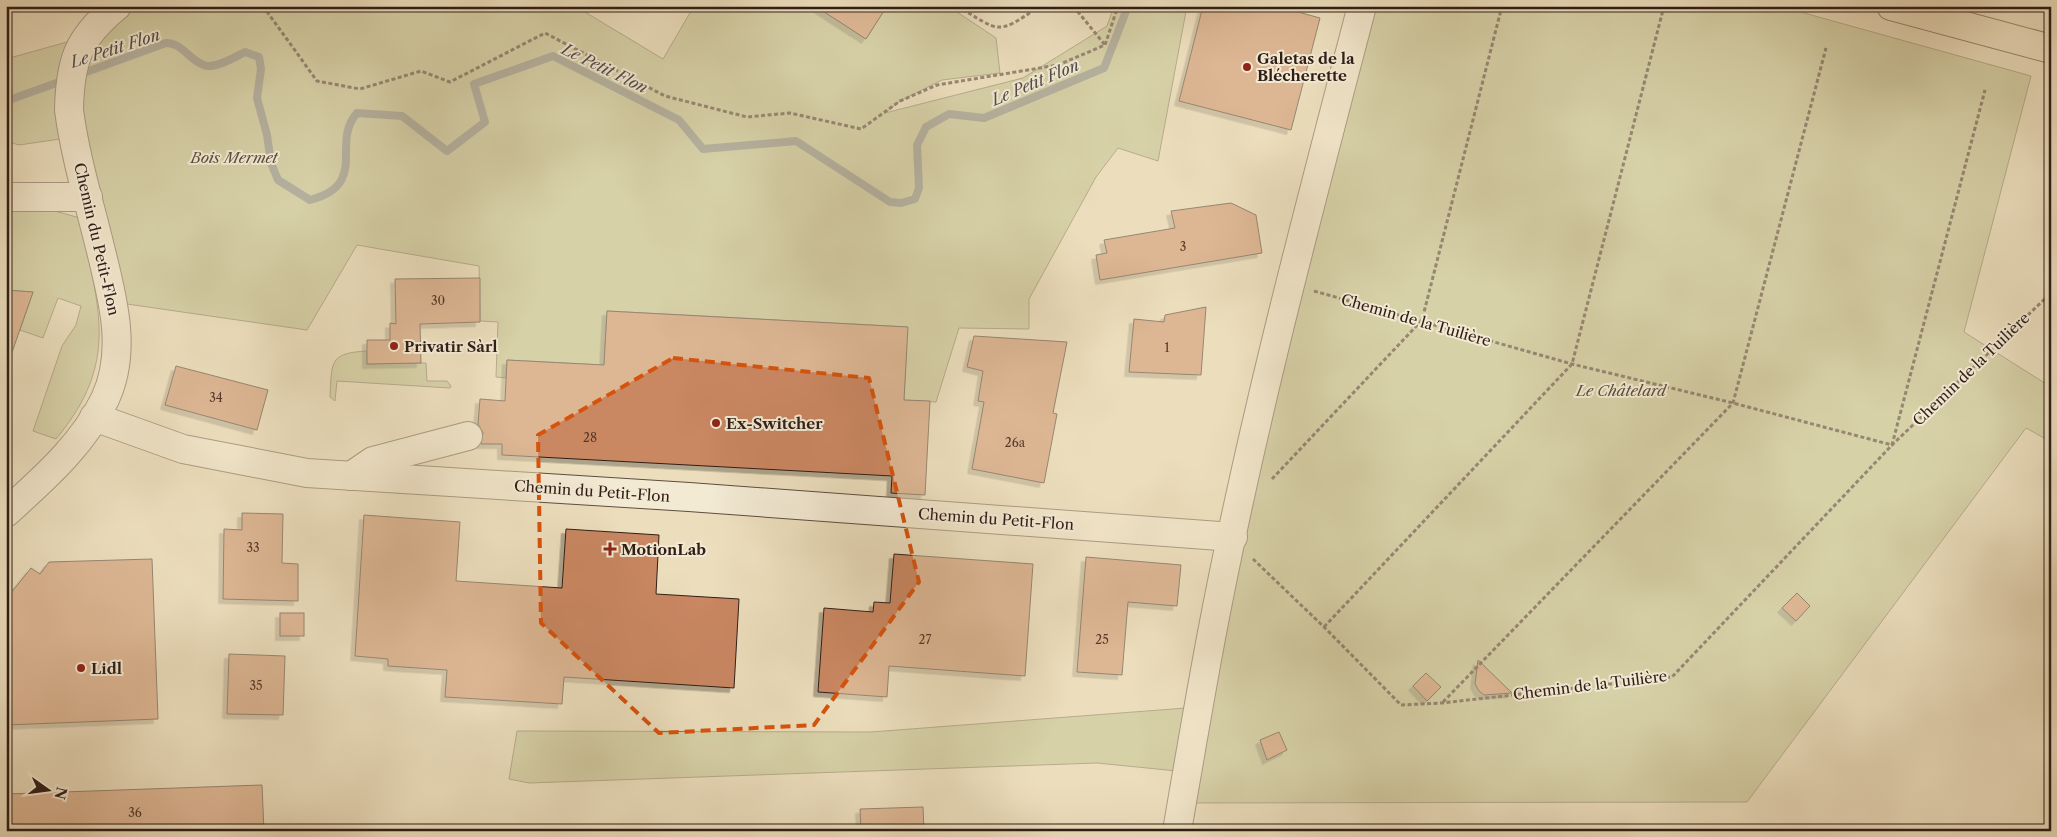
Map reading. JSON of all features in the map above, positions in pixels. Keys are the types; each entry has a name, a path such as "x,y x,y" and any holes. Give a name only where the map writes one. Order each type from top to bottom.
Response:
{"main road":[{"path":"1891,6 2051,49"}],"street":[{"name":"Chemin du Petit-Flon","path":"117,6 85,37 72,73 69,110 114,302 117,339 112,378 105,398 94,417 192,451 308,473 699,498 1233,537"},
{"path":"1177,831 1211,637 1233,537 1290,284 1362,6"},
{"path":"6,197 88,197"},
{"path":"6,513 62,461 94,417"},
{"path":"351,476 373,461 468,436"}],"path":[{"path":"263,6 317,81 360,90 421,71 450,82 545,34 664,96 747,117 790,113 861,129 900,101 937,85 1058,65 1105,45 1118,6"},
{"path":"957,6 992,27 1001,28 1010,26 1040,6"},
{"path":"1047,6 1074,7 1105,45"},
{"path":"1270,481 1422,320 1502,6"},
{"path":"1324,627 1572,364 1664,6"},
{"path":"2035,6 2051,11"},
{"path":"1442,703 1733,403 1826,48"},
{"path":"1892,445 1985,90"},
{"name":"Chemin de la Tuilière","path":"1290,284 1572,364 1733,403 1892,445"},
{"name":"Chemin de la Tuilière","path":"1251,557 1324,627 1400,705 1442,703 1672,677 1892,445 2051,293"}],"highlighted area":[{"path":"673,358 869,378 919,582 814,725 659,733 541,623 538,435"}],"green space":[{"name":"Bois Mermet","path":"117,6 575,6 663,59 694,6 815,6 866,39 887,6 948,6 996,38 1000,73 942,80 900,101 885,113 1023,78 1107,26 1114,6 1187,6 1158,161 1118,148 1096,177 1029,299 1029,329 959,328 936,402 904,400 907,327 607,311 604,365 507,360 506,378 496,377 498,322 480,321 479,266 357,245 307,330 113,302 74,137 19,145 6,141 6,59 85,37"},
{"name":"Le Châtelard","path":"1362,6 1779,6 2031,76 1964,332 2051,387 2051,442 2026,428 1747,802 1182,803 1187,772 1097,763 529,783 509,779 517,731 871,732 1199,707"},
{"path":"6,206 44,208 80,218 97,307 99,333 97,359 90,384 76,411 56,439 33,431 62,346 76,325 81,306 58,298 43,338 20,330 33,292 6,290"},
{"path":"367,351 367,364 426,363 427,381 447,381 451,386 450,388 337,381 335,401 330,397 332,368 335,362 345,354"}],"building":[{"path":"815,6 887,6 866,39"},
{"path":"1203,6 1276,6 1320,18 1291,130 1179,101"},
{"path":"1231,203 1256,215 1262,253 1100,280 1096,255 1107,253 1104,240 1175,228 1171,211"},
{"path":"480,278 480,322 420,324 421,363 367,364 367,340 390,340 390,323 396,324 395,279"},
{"path":"6,290 33,292 9,361 6,360"},
{"path":"1206,307 1201,375 1129,372 1134,319 1164,322 1165,315"},
{"name":"Ex-Switcher","path":"607,311 908,327 904,400 930,401 925,495 891,493 892,476 502,455 502,444 481,444 483,433 478,424 480,399 505,401 507,360 604,365"},
{"path":"974,336 1067,342 1053,413 1057,414 1044,483 972,469 984,402 978,401 983,371 967,367"},
{"path":"176,366 268,390 257,430 165,405"},
{"path":"242,513 283,514 282,563 298,564 298,601 223,599 224,529 242,530"},
{"path":"364,515 460,522 456,581 562,588 566,529 659,535 656,594 739,599 734,688 564,677 562,704 445,697 447,670 388,666 388,659 355,656"},
{"path":"894,554 1033,564 1025,676 889,666 887,697 818,692 824,608 873,612 874,602 890,603"},
{"path":"1086,557 1181,565 1177,606 1128,602 1122,675 1077,672"},
{"name":"Lidl","path":"152,559 158,719 6,725 6,599 31,568 40,574 49,562"},
{"path":"1797,593 1810,606 1796,621 1782,608"},
{"path":"280,613 304,613 304,636 280,636"},
{"path":"229,654 285,656 283,715 227,714"},
{"path":"1478,660 1512,693 1484,695 1479,691 1475,684"},
{"path":"1426,673 1441,687 1427,701 1413,686"},
{"path":"1279,732 1287,750 1267,760 1260,740"},
{"path":"262,785 264,831 6,831 6,794"},
{"path":"923,807 924,831 861,831 860,809"}],"waterway":[{"name":"Le Petit Flon","path":"78,75 166,43 177,46 196,61 207,66 222,63 245,52 259,57 261,69 257,98 267,135 271,163 278,180 310,200 328,193 339,184 344,173 350,125 357,113 402,116 447,151 485,122 474,84 553,56 679,120 703,149 796,141 890,202 901,203 915,199 919,188 917,145 926,127 949,114 984,118 1104,68 1128,6"},
{"name":"Le Petit Flon","path":"6,101 65,80"}],"place":[{"name":"Galetas de la Blécherette","path":"1247,67"},
{"name":"Privatir Sàrl","path":"394,346"},
{"name":"Ex-Switcher","path":"716,423"},
{"name":"MotionLab","path":"610,549"},
{"name":"Lidl","path":"81,668"}]}
